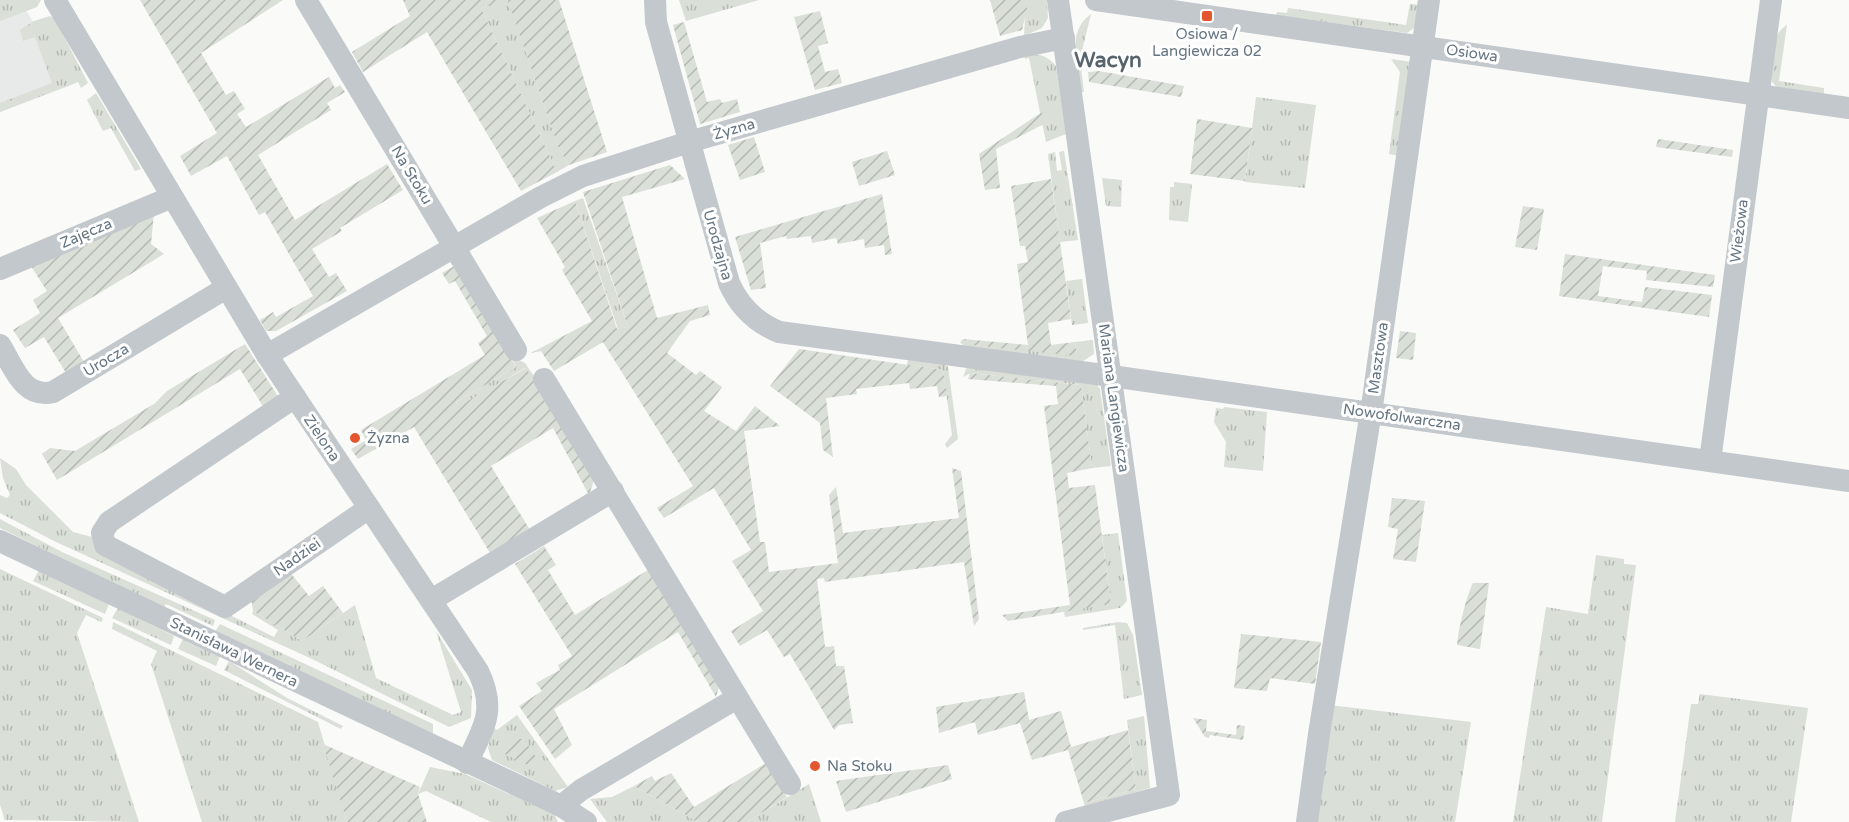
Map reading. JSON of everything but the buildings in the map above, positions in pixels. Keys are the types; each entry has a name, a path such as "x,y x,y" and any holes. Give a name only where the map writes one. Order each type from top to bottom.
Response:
{"street":[{"name":"Zielona","path":"55,0 267,355 433,599 478,671 488,694 489,711 486,725 467,763"},
{"name":"Na Stoku","path":"306,0 516,350"},
{"name":"Urodzajna","path":"655,0 656,22 688,142 729,283 738,301 761,324 779,332 955,356"},
{"name":"Mariana Langiewicza","path":"1058,0 1169,795 1066,822"},
{"name":"Osiowa","path":"1096,0 1849,108"},
{"name":"Masztowa","path":"1307,822 1429,0"},
{"name":"Wieżowa","path":"1710,461 1771,0"},
{"name":"Żyzna","path":"267,355 570,182 688,142 1024,45 1064,38"},
{"name":"Zajęcza","path":"0,269 172,197"},
{"name":"Urocza","path":"0,345 24,385 36,394 53,392 226,288"},
{"name":"Nowofolwarczna","path":"955,356 1369,412 1849,481"},
{"path":"544,379 790,784"},
{"name":"Nadziei","path":"295,397 109,522 102,533 105,545 225,607 369,508"},
{"path":"433,599 613,491"},
{"name":"Stanisława Wernera","path":"0,541 467,763"},
{"path":"561,806 581,790 737,698"},
{"path":"467,763 561,806 586,822"}],"shaded area":[{"path":"25,9 74,84 0,112 0,18"}],"green space":[{"path":"0,0 41,0 37,7 0,21"},
{"path":"140,0 283,0 201,53 226,95 234,91 245,109 237,114 246,127 329,77 335,88 340,85 345,92 327,103 331,110 258,155 295,220 387,164 403,190 340,228 342,231 312,249 329,277 336,273 347,291 276,331 266,331 260,320 273,312 276,317 313,296 265,212 259,215 227,156 191,176 180,156 217,133"},
{"path":"403,0 559,0 607,152 569,165 559,149 508,1 481,8 557,172 521,191 427,32 363,72 352,52 410,16"},
{"path":"508,0 559,149 569,165 557,172 481,8"},
{"path":"679,0 759,0 686,21"},
{"path":"990,0 1026,0 1027,9 1022,30 1000,36"},
{"path":"1026,0 1047,0 1048,18 1042,28 1024,36"},
{"path":"1410,4 1422,5 1414,28 1407,33 1276,15 1277,12 1287,13 1288,8 1406,25"},
{"path":"820,11 828,43 818,46 825,72 838,69 842,83 815,90 794,17"},
{"path":"1091,14 1080,59 1084,92 1080,92 1076,40 1083,21"},
{"path":"50,16 55,19 88,83 81,88 78,82 0,112 0,103 52,83 35,37 23,41 20,30 34,21"},
{"path":"684,22 707,102 720,99 722,103 737,99 740,112 700,124 673,25"},
{"path":"1787,25 1779,81 1824,88 1824,94 1777,87 1772,82 1771,59 1774,43 1781,29"},
{"path":"1024,54 1042,56 1056,66 1066,134 1046,142 1029,58 1025,59"},
{"path":"1391,59 1412,62 1400,156 1389,154 1400,72"},
{"path":"1099,71 1184,86 1181,97 1089,82 1088,72"},
{"path":"96,93 141,169 135,171 111,128 103,131 87,100"},
{"path":"1256,97 1316,105 1305,188 1245,182"},
{"path":"1042,112 1044,124 996,149 1000,188 985,190 979,154"},
{"path":"1197,119 1252,128 1245,181 1190,174"},
{"path":"754,137 765,172 740,180 728,145"},
{"path":"1658,139 1733,150 1732,157 1656,147"},
{"path":"887,151 895,175 859,186 852,162"},
{"path":"1064,151 1078,240 1060,242 1048,154 1055,152 1057,171 1062,170 1059,152"},
{"path":"670,165 685,179 622,197 657,318 708,305 710,315 690,321 667,353 696,375 700,371 722,387 704,411 736,431 755,406 780,426 744,431 760,542 765,542 769,572 838,563 829,495 836,487 843,533 959,518 952,468 961,471 979,619 974,626 964,562 825,582 824,578 817,579 825,647 834,646 836,666 844,666 853,723 839,725 834,730 790,654 784,657 767,630 740,646 731,631 763,611 732,561 751,550 714,488 664,518 657,508 693,486 603,342 554,371 541,351 531,353 592,321 562,270 565,267 537,218 575,201 617,329 628,327 583,192"},
{"path":"1102,178 1122,180 1121,207 1106,206"},
{"path":"1051,179 1071,319 1048,323 1051,345 1075,342 1077,356 971,345 963,339 1028,345 1017,264 1028,262 1025,246 1020,246 1011,186"},
{"path":"1174,182 1192,184 1188,222 1169,220 1170,187 1174,187"},
{"path":"882,194 892,254 885,255 884,245 865,248 864,239 838,244 836,238 812,243 811,236 787,239 786,236 760,243 766,288 751,290 735,237"},
{"path":"583,198 628,327 618,329 575,201"},
{"path":"1523,206 1544,209 1537,250 1515,247"},
{"path":"154,212 151,244 164,254 58,318 84,362 66,373 44,337 25,348 13,330 40,313 33,300 47,291 29,263"},
{"path":"1565,254 1715,275 1713,287 1646,280 1647,271 1603,266 1598,296 1642,302 1645,287 1712,295 1709,317 1559,296"},
{"path":"456,265 516,367 456,402 459,406 526,368 594,480 589,495 553,428 491,466 530,530 490,553 414,427 358,459 351,449 366,440 361,430 485,355 478,343 487,336 455,281 449,284 442,273"},
{"path":"1082,279 1088,323 1072,325 1066,281"},
{"path":"1400,331 1416,333 1413,360 1396,358"},
{"path":"963,339 972,345 1077,355 1075,342 1093,340 1094,354 1080,363 964,346 960,342"},
{"path":"245,344 279,398 264,408 240,369 57,480 42,454 50,448 75,451 154,404 167,391"},
{"path":"799,349 943,370 947,396 939,397 937,386 910,389 909,383 856,389 857,394 826,398 833,457 823,450 820,423 770,386"},
{"path":"510,355 525,363 538,382 535,384 525,368 459,407 456,402 516,367"},
{"path":"908,359 944,363 948,367 958,439 947,448 945,444 952,435 943,370 907,365"},
{"path":"967,367 1097,385 1100,389 1111,466 1092,468 1081,385 971,373 963,377"},
{"path":"970,373 1081,385 1092,468 1067,473 1069,488 1095,485 1111,604 1008,621 1002,615 1070,605 1044,406 1058,404 1056,386 968,379"},
{"path":"1224,407 1267,412 1263,471 1224,467 1226,442 1214,422 1216,408 1223,409"},
{"path":"0,458 16,469 26,485 73,532 92,537 121,561 274,637 278,630 252,614 253,611 302,641 355,605 376,678 453,715 461,712 436,631 472,690 471,718 449,727 312,659 56,542 0,513 0,495 7,498 10,495 3,478"},
{"path":"1392,498 1425,501 1416,562 1393,559 1398,529 1388,527"},
{"path":"0,519 62,552 215,620 213,626 166,604 164,608 0,528"},
{"path":"1118,533 1127,601 1120,608 1065,617 1064,611 1111,604 1102,535"},
{"path":"544,546 556,565 548,570 575,615 648,570 719,687 716,697 678,632 554,709 572,745 555,759 519,706 542,691 536,683 560,670 558,665 572,656 515,564"},
{"path":"1596,555 1624,559 1624,564 1636,565 1602,822 1513,822 1546,607 1588,614"},
{"path":"0,569 103,618 101,622 86,615 77,633 139,822 5,820 0,805"},
{"path":"39,570 109,604 105,614 33,581"},
{"path":"289,571 309,596 323,586 343,613 302,641 253,611 251,598"},
{"path":"1473,583 1489,583 1480,649 1457,645 1463,614"},
{"path":"118,608 174,636 171,645 112,618"},
{"path":"113,622 318,722 347,822 202,822 151,664 157,651 112,629"},
{"path":"1118,622 1127,623 1133,635 1142,695 1124,699 1115,625 1083,630 1083,628"},
{"path":"220,624 433,724 433,736 215,632"},
{"path":"1241,634 1321,642 1315,684 1270,678 1267,691 1234,688"},
{"path":"183,639 220,656 216,666 178,649"},
{"path":"229,661 287,698 343,726 341,729 224,670"},
{"path":"1024,692 1029,720 1061,711 1071,747 1128,730 1136,789 1084,803 1068,750 1032,760 1020,723 978,735 975,722 939,733 936,707"},
{"path":"1700,694 1808,708 1791,822 1675,822 1691,704 1698,704"},
{"path":"1330,705 1471,722 1455,822 1315,822"},
{"path":"517,715 568,787 555,791 492,760 488,748 493,727 497,730"},
{"path":"1144,716 1150,788 1085,807 1084,803 1136,789 1127,720"},
{"path":"1193,718 1207,720 1206,731 1236,735 1237,725 1245,726 1243,740 1210,735 1209,738 1205,737"},
{"path":"518,739 524,739 537,759 535,764 529,766 503,753 504,748"},
{"path":"323,744 420,787 418,794 427,822 347,822"},
{"path":"766,763 787,797 747,822 698,822 634,786 652,776 655,781 671,773 694,807"},
{"path":"948,765 952,779 846,812 836,781"},
{"path":"430,767 465,774 555,815 558,822 491,822 426,791 418,794"},
{"path":"809,784 821,822 747,822"},
{"path":"634,786 698,822 607,822 590,799 612,797"}],"place":[{"name":"Osiowa / Langiewicza 02","path":"1207,16"},
{"name":"Żyzna","path":"355,438"},
{"name":"Na Stoku","path":"815,766"}],"district":[{"name":"Wacyn","path":"1108,60"}]}
